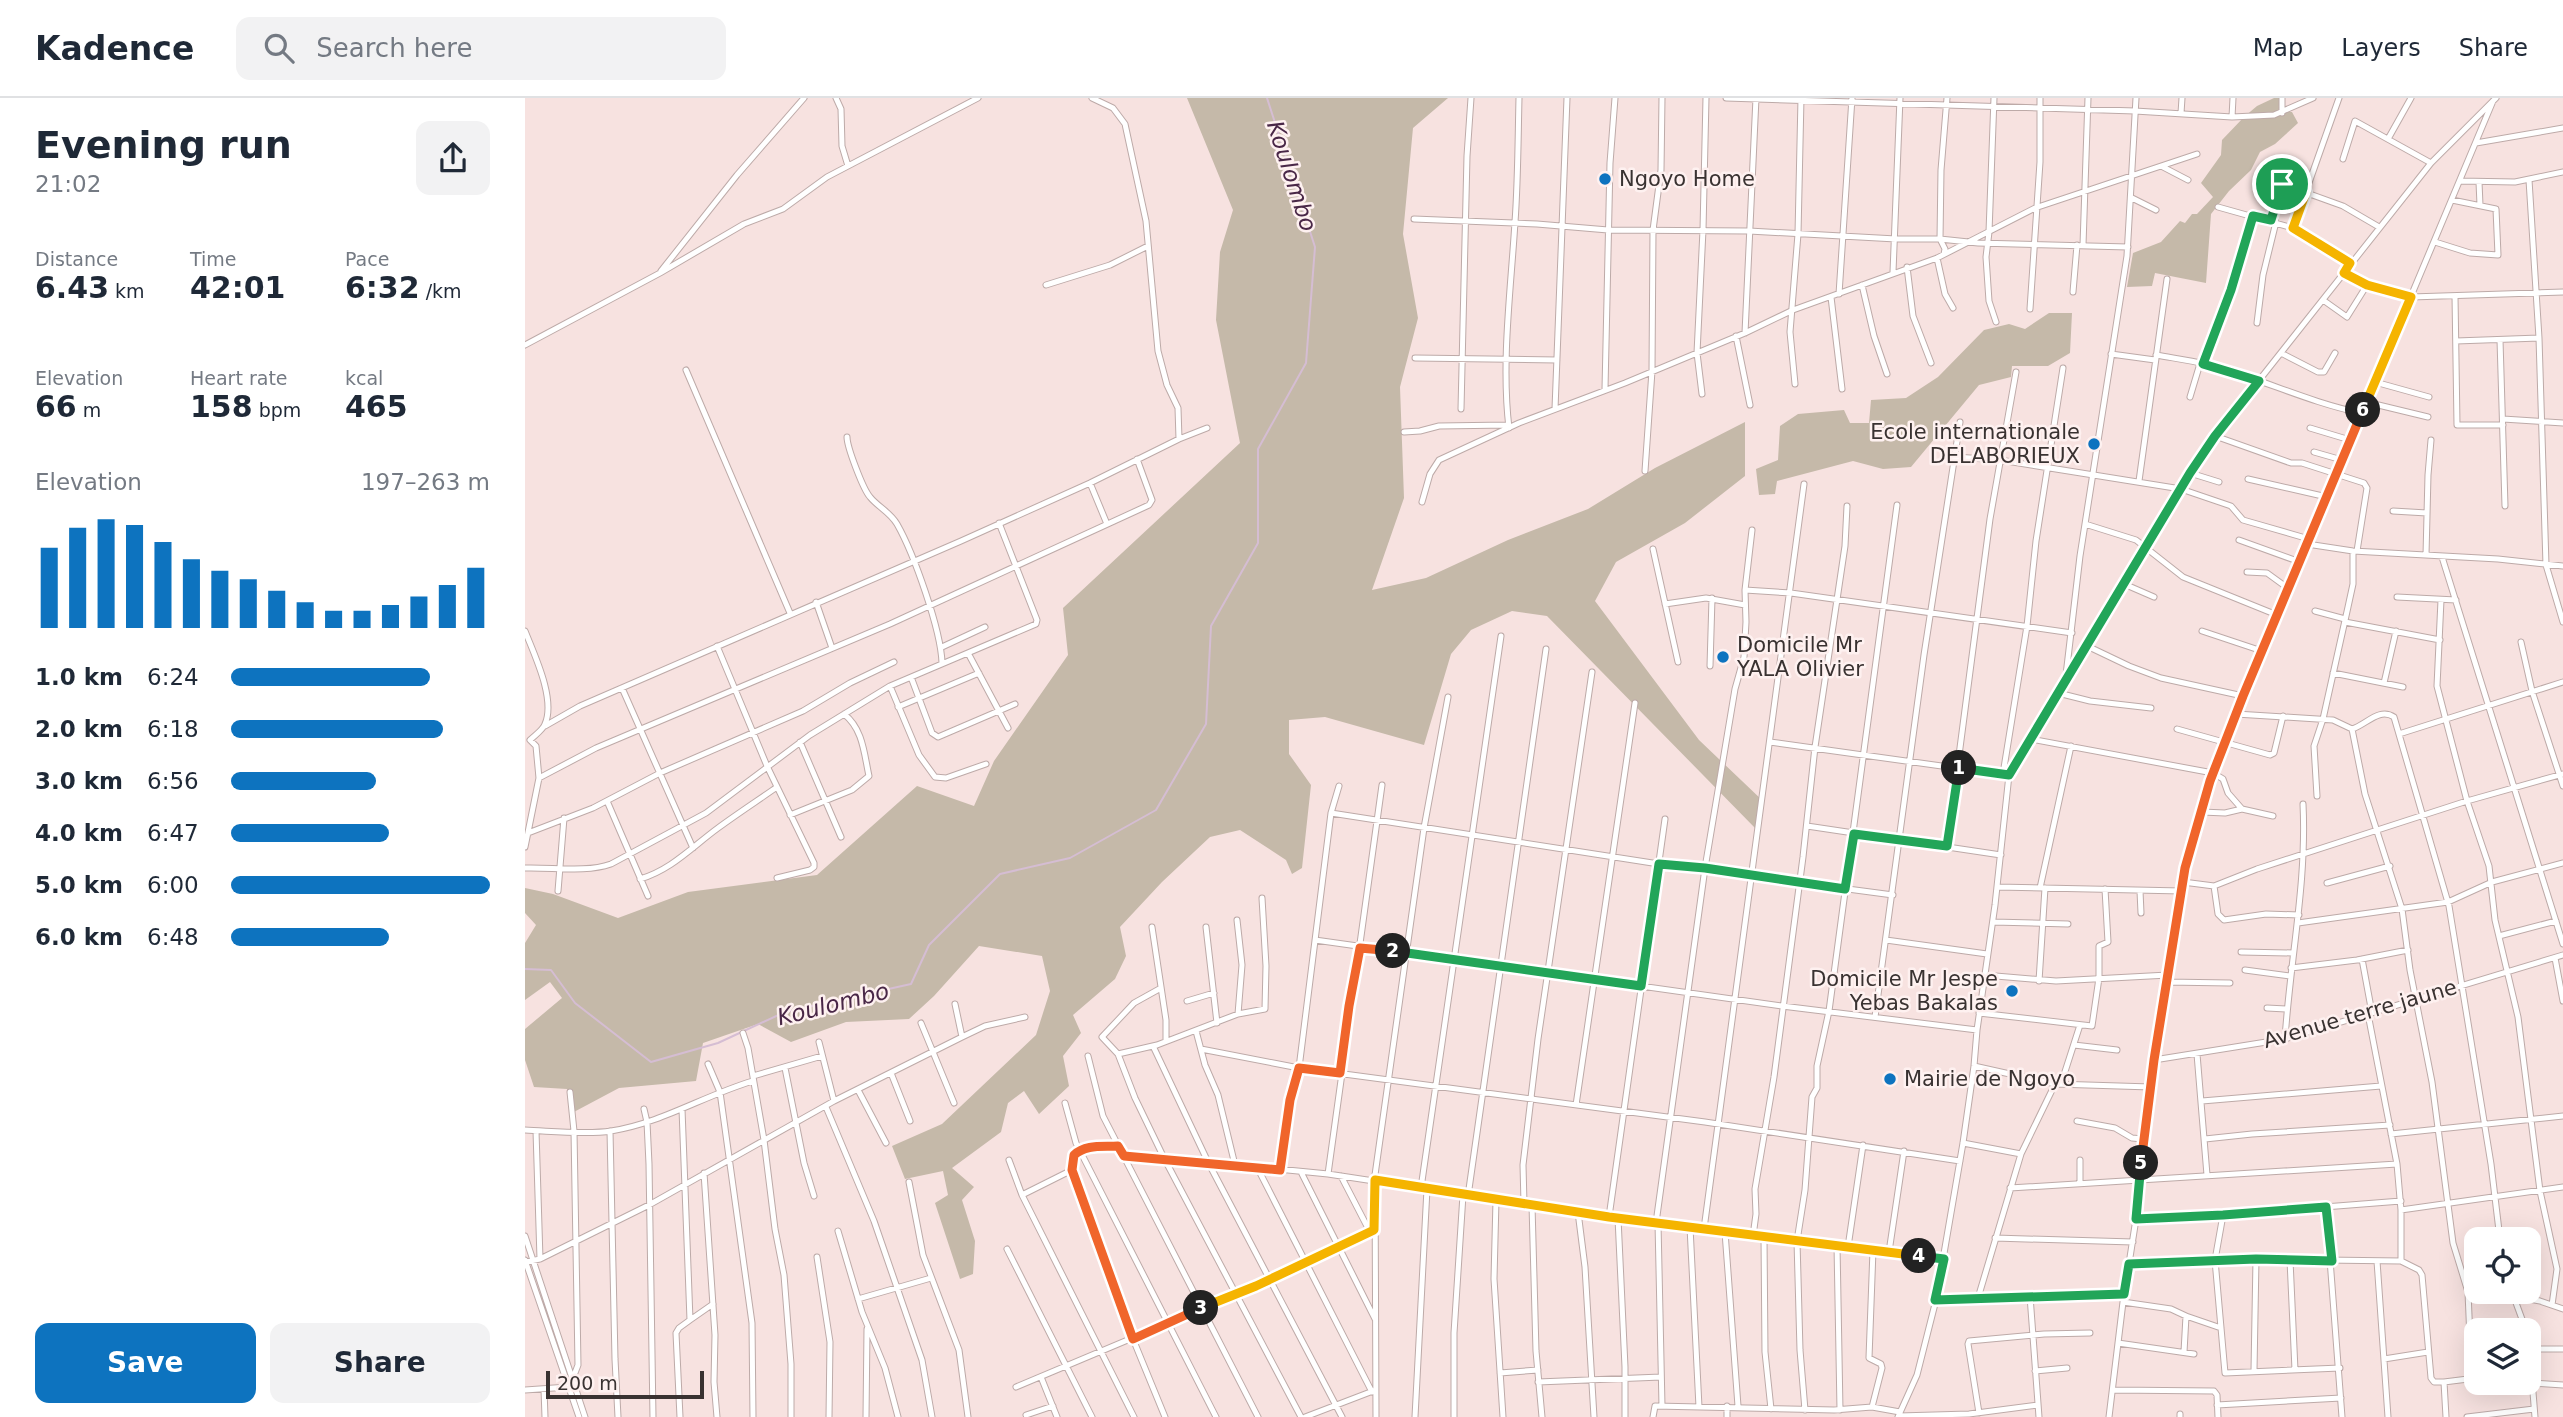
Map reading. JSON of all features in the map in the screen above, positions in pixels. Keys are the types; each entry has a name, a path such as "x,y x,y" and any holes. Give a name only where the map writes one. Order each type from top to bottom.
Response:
{"street":[{"path":"660,273 737,175 804,98"},
{"path":"836,98 841,109 842,146 848,166"},
{"path":"525,345 660,273 744,224 790,205 818,183 978,98"},
{"path":"1092,98 1113,108 1125,124 1142,199 1149,246 1155,331 1162,371 1178,408 1179,439"},
{"path":"1461,409 1471,98"},
{"path":"1509,427 1510,274 1515,224 1520,98"},
{"path":"1555,409 1567,98"},
{"path":"1605,389 1608,230 1615,98"},
{"path":"1646,471 1653,230 1661,170 1662,98"},
{"path":"1702,394 1697,353 1706,98"},
{"path":"1726,98 2087,109 2232,117 2274,115 2313,98"},
{"path":"1944,254 1945,249 1940,239 1941,170 1947,98"},
{"path":"1994,98 1986,279 1996,322"},
{"path":"2030,309 2040,162 2040,98"},
{"path":"2073,292 2080,245 2088,98"},
{"path":"2066,678 2085,524 2128,247 2136,98"},
{"path":"2181,113 2182,98"},
{"path":"2232,98 2232,117"},
{"path":"2282,98 2282,113"},
{"path":"2293,228 2339,98"},
{"path":"2388,139 2411,98"},
{"path":"2109,1417 2154,1060 2183,882 2213,773 2361,413 2495,98"},
{"path":"2006,775 2031,739 2085,645 2215,436 2431,163 2495,98"},
{"path":"1745,333 1756,99"},
{"path":"1795,384 1790,341 1798,233 1800,100"},
{"path":"1839,294 1852,101"},
{"path":"1893,272 1900,102"},
{"path":"2343,159 2355,121 2431,163"},
{"path":"2476,143 2563,128"},
{"path":"1422,502 1430,474 1439,460 1509,427 1736,337 1793,310 1937,257 2035,208 2197,154"},
{"path":"2257,323 2263,275 2282,184 2289,165"},
{"path":"2164,167 2188,180"},
{"path":"2460,181 2529,180 2563,172"},
{"path":"2529,180 2539,338 2546,565 2563,622"},
{"path":"2479,182 2480,205"},
{"path":"2282,184 2343,206 2379,227"},
{"path":"2132,198 2156,210"},
{"path":"2435,242 2470,253 2498,255 2496,209 2452,200"},
{"path":"2218,207 2293,228 2350,263"},
{"path":"2190,397 2199,367 2203,364 2231,290 2253,216"},
{"path":"1414,219 1608,230 1749,231 1940,239 1988,244 2128,247"},
{"path":"1046,285 1110,265 1149,246"},
{"path":"1937,257 1945,294 1953,308"},
{"path":"1907,267 1913,316 1931,363"},
{"path":"2344,273 2367,285 2411,297 2563,292"},
{"path":"2139,481 2167,279"},
{"path":"1862,285 1874,336 1887,374"},
{"path":"2323,300 2347,317 2367,285"},
{"path":"2455,296 2457,425 2503,422 2563,423"},
{"path":"1831,297 1842,389"},
{"path":"1736,337 1750,405"},
{"path":"2456,341 2539,338"},
{"path":"2500,340 2505,506"},
{"path":"2281,353 2318,372 2324,372 2329,367 2335,353"},
{"path":"2111,354 2203,364 2259,381 2306,400 2361,413"},
{"path":"1415,358 1557,360"},
{"path":"1899,1415 1917,1375 1935,1300 1963,1143 1993,922 2006,775 2036,541 2063,369"},
{"path":"686,370 790,613"},
{"path":"1947,846 2000,460 2016,372"},
{"path":"2375,382 2429,397"},
{"path":"2366,402 2428,418"},
{"path":"1875,1017 1960,422"},
{"path":"1404,432 1439,426 1509,427"},
{"path":"525,847 539,778 536,746 527,740 545,726 580,706 913,562 1207,428"},
{"path":"2311,428 2350,440"},
{"path":"2215,436 2291,463 2302,463 2337,473 2364,484 2367,488 2355,551 2353,584 2323,719 2316,737 2313,756 2317,796"},
{"path":"847,437 847,444 864,487 870,497 892,517 913,562 941,647 942,663"},
{"path":"2426,555 2431,440"},
{"path":"2314,452 2342,460"},
{"path":"1955,457 2000,460 2181,489 2231,506 2243,520 2309,542 2355,551 2498,559 2563,566"},
{"path":"539,778 596,748 1017,567 1152,502 1137,460"},
{"path":"2190,473 2219,482"},
{"path":"2248,479 2327,497"},
{"path":"1090,483 1107,524"},
{"path":"1705,1229 1804,484"},
{"path":"1799,1417 1802,1410 1797,1241 1811,1138 1812,1097 1817,1088 1817,1066 1829,1011 1897,505"},
{"path":"1753,1236 1755,1189 1800,882 1815,747 1845,546 1847,506"},
{"path":"2393,511 2427,513"},
{"path":"525,868 596,869 629,855 706,813 800,742 890,687 1037,622 999,523"},
{"path":"2085,524 2136,540 2183,577 2277,615"},
{"path":"1662,1406 1657,1223 1705,868 1733,701 1744,657 1745,590 1752,530"},
{"path":"2239,540 2300,562"},
{"path":"1653,549 1678,662"},
{"path":"2442,556 2563,944"},
{"path":"2247,572 2267,573 2289,589"},
{"path":"2124,584 2154,597"},
{"path":"1745,590 1791,593 2071,633"},
{"path":"2397,597 2456,600"},
{"path":"1665,604 1712,598 1745,604"},
{"path":"1710,666 1712,598"},
{"path":"2441,600 2437,686 2467,801 2490,866 2499,936 2518,1017 2540,1191 2557,1269 2552,1305"},
{"path":"816,602 832,648"},
{"path":"2315,611 2440,640"},
{"path":"941,647 985,627"},
{"path":"525,631 541,675 549,708 545,726"},
{"path":"2202,631 2262,651"},
{"path":"2383,683 2396,631"},
{"path":"1415,1417 1424,1188 1453,959 1501,636"},
{"path":"2521,642 2532,691 2563,786"},
{"path":"2085,645 2161,678 2243,696"},
{"path":"717,646 767,766 814,867 778,878"},
{"path":"1454,1417 1454,1333 1466,1195 1520,843 1546,649"},
{"path":"968,653 1008,728"},
{"path":"528,833 607,801 660,773 811,707 850,683 894,662"},
{"path":"1524,1204 1523,1165 1547,972 1592,672"},
{"path":"898,707 979,673"},
{"path":"2333,673 2403,687"},
{"path":"911,677 933,733 938,737 1015,704"},
{"path":"2399,734 2563,682"},
{"path":"890,687 919,754 935,776 946,778 986,764"},
{"path":"622,688 693,848"},
{"path":"2058,693 2090,701 2151,708"},
{"path":"1376,1417 1372,1231 1375,1180 1424,828 1448,697"},
{"path":"1576,1105 1635,703"},
{"path":"2237,713 2323,719 2344,723 2352,729 2365,794 2402,909 2439,1130 2453,1243 2468,1292 2469,1318"},
{"path":"790,815 852,790 869,776 860,733 857,726 844,714"},
{"path":"2352,729 2360,727 2373,717 2390,714 2394,717 2423,815 2448,902 2499,1227"},
{"path":"2177,729 2270,755 2274,752 2283,716"},
{"path":"2031,739 2213,773 2223,779 2228,793 2242,809"},
{"path":"800,742 841,837"},
{"path":"1770,742 2006,775"},
{"path":"2039,981 2043,888 2071,746"},
{"path":"2183,882 2214,886 2423,815 2561,775"},
{"path":"1328,1174 1349,1006 1360,948 1382,785"},
{"path":"1280,1170 1289,1108 1299,1068 1331,813 1339,786"},
{"path":"640,879 657,874 777,787"},
{"path":"607,801 648,896"},
{"path":"2285,1039 2286,1009 2299,915 2303,804"},
{"path":"2202,812 2225,813 2242,809 2273,816"},
{"path":"1331,813 1659,864 1893,895"},
{"path":"558,891 564,818"},
{"path":"1609,1217 1665,818"},
{"path":"1807,826 2001,855"},
{"path":"2298,923 2448,902 2492,882 2563,863"},
{"path":"2327,883 2390,866"},
{"path":"2214,886 2218,914 2224,920 2266,914 2299,915"},
{"path":"1997,887 2182,891"},
{"path":"1979,1013 2089,1026 2092,1024 2099,978 2099,946 2108,943 2105,890"},
{"path":"2140,891 2141,913"},
{"path":"1118,1054 1153,1046 1238,1014 1267,1007 1262,898"},
{"path":"1237,920 1242,965 1238,1014"},
{"path":"2499,936 2556,921"},
{"path":"1993,922 2068,924"},
{"path":"1152,927 1166,1020 1166,1041"},
{"path":"1206,927 1217,1023"},
{"path":"1315,940 1782,1006 1977,1030"},
{"path":"1886,940 1987,954"},
{"path":"2291,968 2408,950"},
{"path":"2241,951 2293,953"},
{"name":"Avenue terre jaune","path":"2154,1060 2285,1039 2563,955"},
{"path":"2555,958 2563,1001"},
{"path":"2362,959 2381,1086 2397,1164 2401,1201 2401,1261"},
{"path":"2245,970 2290,976"},
{"path":"1984,975 2039,981 2099,978 2229,983"},
{"path":"1161,988 1135,1003 1102,1037 1118,1054 1135,1098 1164,1158 1303,1417 1374,1391"},
{"path":"1187,1001 1214,993"},
{"path":"954,1004 962,1037"},
{"path":"2267,1008 2286,1009"},
{"path":"579,1417 525,1261 537,1260 649,1205 834,1101 962,1037 985,1026 1025,1017"},
{"path":"921,1023 954,1103"},
{"path":"1978,1298 2021,1154 2058,1084 2080,1025"},
{"path":"1196,1031 1218,1095 1235,1165"},
{"path":"743,1033 764,1140 775,1229 784,1275 791,1417"},
{"path":"819,1042 834,1101"},
{"path":"2074,1045 2117,1050"},
{"path":"1153,1046 1208,1162 1342,1417"},
{"path":"1201,1049 1299,1068 1718,1124 1959,1161"},
{"path":"2197,1054 2207,1175"},
{"path":"525,1130 610,1131 647,1122 720,1091 822,1056"},
{"path":"1089,1056 1103,1116 1258,1417"},
{"path":"708,1063 720,1091 752,1322 753,1417"},
{"path":"1974,1066 2058,1084 2151,1087"},
{"path":"785,1068 804,1163 814,1196"},
{"path":"891,1073 910,1121"},
{"path":"2202,1101 2381,1086"},
{"path":"858,1090 886,1143"},
{"path":"571,1092 578,1365 573,1378"},
{"path":"1065,1103 1072,1133 1080,1150 1216,1417"},
{"path":"826,1107 855,1174 922,1360 932,1417"},
{"path":"644,1109 647,1122 653,1417"},
{"path":"682,1109 690,1320"},
{"path":"2391,1134 2563,1116"},
{"path":"2077,1121 2115,1128 2132,1138 2143,1139"},
{"path":"2204,1139 2390,1125"},
{"path":"536,1130 537,1260"},
{"path":"610,1131 618,1417"},
{"path":"1963,1143 2021,1154"},
{"path":"1848,1247 1863,1145"},
{"path":"1118,1146 1092,1146 1080,1150 1074,1155 1072,1170 1133,1339 1165,1417"},
{"path":"1889,1252 1904,1151"},
{"path":"1124,1156 1328,1174 1609,1217 1944,1259"},
{"path":"1009,1160 1022,1195 1133,1417"},
{"path":"2080,1160 2080,1182"},
{"path":"2010,1188 2397,1164"},
{"path":"1257,1167 1374,1391"},
{"path":"1022,1195 1072,1170"},
{"path":"1301,1171 1376,1322"},
{"path":"703,1173 715,1335 717,1417"},
{"path":"1341,1176 1372,1231"},
{"path":"909,1182 919,1239 959,1350 968,1417"},
{"path":"2401,1210 2563,1187"},
{"path":"1496,1200 1494,1279 1503,1417"},
{"path":"2136,1219 2401,1201"},
{"path":"1532,1205 1538,1382 1542,1417"},
{"path":"2326,1207 2342,1417"},
{"path":"1578,1212 1585,1267 1594,1417"},
{"path":"2223,1215 2215,1260 2225,1373 2340,1368"},
{"path":"1618,1218 1626,1378 1625,1417"},
{"path":"1690,1227 1699,1407"},
{"path":"838,1231 867,1326 885,1368 898,1417"},
{"path":"1016,1387 1238,1294 1372,1231"},
{"path":"1725,1232 1738,1406"},
{"path":"525,1236 537,1260 585,1417"},
{"path":"1764,1237 1765,1352 1771,1409"},
{"path":"1995,1238 2133,1242"},
{"path":"1836,1412 1837,1245"},
{"path":"1007,1249 1092,1417"},
{"path":"1872,1407 1882,1368 1879,1363 1869,1358 1873,1250"},
{"path":"817,1257 831,1342 829,1417"},
{"path":"2255,1371 2256,1259"},
{"path":"2129,1264 2256,1259 2401,1261 2419,1270 2421,1275 2431,1380 2444,1382 2464,1380"},
{"path":"2290,1260 2295,1370"},
{"path":"2377,1261 2388,1417"},
{"path":"858,1299 931,1278"},
{"path":"1935,1300 2124,1294"},
{"path":"2030,1296 2039,1417"},
{"path":"2123,1302 2171,1309 2186,1317 2221,1328"},
{"path":"2541,1302 2563,1309"},
{"path":"680,1417 676,1333 678,1328 712,1304"},
{"path":"2184,1352 2186,1317"},
{"path":"866,1417 867,1326"},
{"path":"1983,1414 1968,1342 2032,1335 2090,1333"},
{"path":"2118,1343 2194,1354"},
{"path":"2541,1347 2563,1349"},
{"path":"2384,1359 2428,1352"},
{"path":"2035,1371 2067,1368"},
{"path":"1500,1373 1538,1370"},
{"path":"1041,1377 1058,1417"},
{"path":"1538,1382 1661,1377"},
{"path":"2444,1382 2446,1417"},
{"path":"2541,1384 2563,1385"},
{"path":"525,1390 568,1387"},
{"path":"544,1389 545,1417"},
{"path":"2114,1390 2214,1391 2217,1395 2218,1417"},
{"path":"2533,1395 2535,1417"},
{"path":"2217,1405 2341,1398"},
{"path":"1653,1417 1654,1406 1738,1406 1836,1412 1872,1407 1899,1415 1926,1416 1983,1414 2038,1405"},
{"path":"1027,1415 1053,1406"},
{"path":"1727,1406 1727,1417"},
{"path":"1689,1407 1689,1417"},
{"path":"1763,1409 1763,1417"},
{"path":"2467,1417 2534,1409"}],"shaded area":[{"path":"1187,98 1448,98 1413,128 1403,234 1418,318 1400,387 1404,498 1372,590 1426,578 1508,540 1588,509 1655,468 1745,422 1745,476 1685,523 1616,562 1595,601 1699,740 1763,801 1756,829 1547,616 1512,611 1471,630 1451,654 1424,745 1325,717 1289,720 1289,754 1311,785 1302,868 1292,874 1286,860 1240,830 1210,837 1162,882 1120,927 1126,956 1115,979 1073,1015 1081,1033 1063,1056 1069,1086 1039,1114 1024,1091 1008,1103 1001,1132 952,1168 974,1187 962,1200 975,1241 973,1274 960,1279 935,1203 948,1195 943,1171 905,1179 892,1146 942,1124 1036,1035 1050,991 1042,956 979,946 934,996 909,1019 846,1022 791,1042 758,1024 703,1043 696,1081 619,1088 572,1113 567,1089 534,1087 525,1060 525,1029 562,998 550,982 525,1000 525,943 536,925 525,913 525,888 553,894 618,918 688,892 817,875 917,786 974,806 994,761 1068,655 1063,608 1240,443 1216,320 1220,252 1233,210"},
{"path":"2280,98 2284,112 2292,112 2298,123 2275,144 2260,152 2251,170 2229,191 2211,214 2206,283 2155,273 2152,286 2127,287 2133,253 2161,242 2180,221 2185,223 2213,197 2201,183 2221,155 2222,140 2257,106"},
{"path":"2049,313 2072,313 2070,353 2048,366 2012,366 2011,377 1979,385 1911,467 1883,469 1853,461 1777,481 1775,494 1759,495 1756,469 1778,460 1780,426 1798,414 1844,410 1850,423 1869,423 1871,400 1906,398 1938,377 1984,330 2009,324 2025,329"}],"waterway":[{"name":"Koulombo","path":"525,969 551,970 575,1003 651,1062 718,1043 785,1012 911,984 929,945 1000,874 1070,858 1156,810 1206,724 1211,626 1258,543 1258,449 1306,363 1315,247 1267,98"}],"place":[{"name":"Ngoyo Home","path":"1605,179"},
{"name":"Ecole internationale DELABORIEUX","path":"2094,444"},
{"name":"Domicile Mr YALA Olivier","path":"1723,657"},
{"name":"Domicile Mr Jespe Yebas Bakalas","path":"2012,991"},
{"name":"Mairie de Ngoyo","path":"1890,1079"}],"route":[{"path":"2282,184 2306,192 2293,228 2350,263 2344,273 2367,285 2411,297 2243,696 2210,781 2185,868 2154,1060 2136,1219 2326,1207 2332,1261 2256,1259 2129,1264 2124,1294 1935,1300 1944,1259 1609,1217 1375,1180 1374,1230 1256,1286 1133,1339 1072,1170 1074,1155 1092,1146 1118,1146 1124,1156 1140,1159 1164,1158 1280,1170 1287,1116 1299,1068 1340,1073 1360,948 1641,986 1659,864 1705,868 1845,889 1854,834 1947,846 1959,768 2009,775 2190,473 2215,436 2259,381 2203,364 2231,290 2253,216 2271,220 2282,184"}]}
